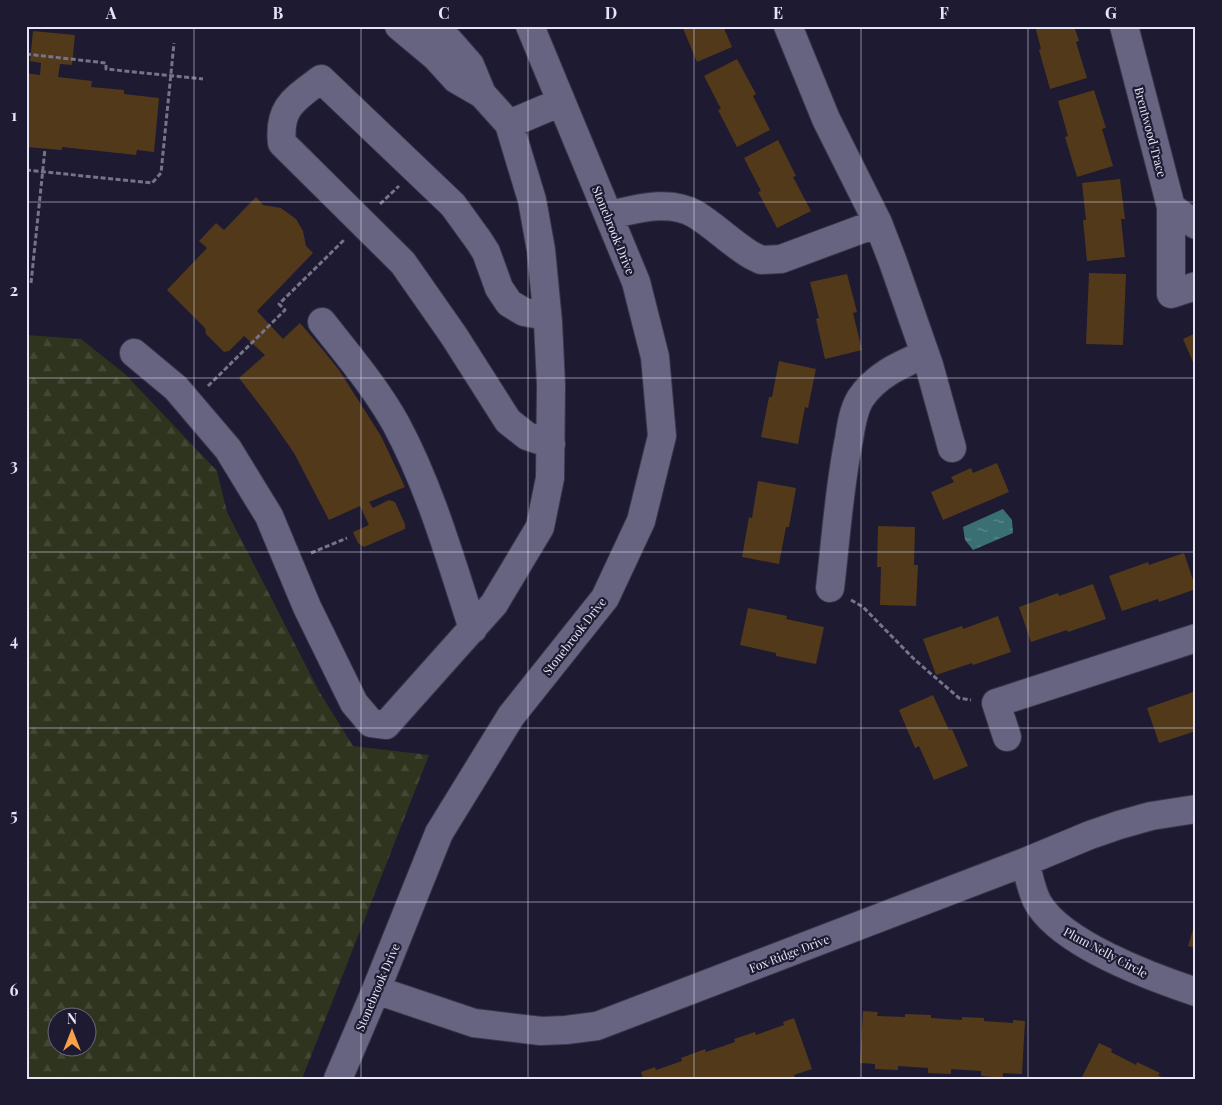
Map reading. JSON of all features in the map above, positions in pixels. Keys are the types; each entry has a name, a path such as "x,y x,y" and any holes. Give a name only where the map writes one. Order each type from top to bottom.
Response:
{"street":[{"path":"134,353 176,388 228,449 268,516 307,607 354,703 371,723 386,725 494,604 540,528 550,478 551,444 551,385 541,250 533,208 510,124 482,94 456,78 399,26"},
{"path":"431,26 470,65 482,94"},
{"name":"Stonebrook Drive","path":"338,1079 439,833 511,716 605,598 641,521 662,436 655,357 636,282 530,26"},
{"path":"788,26 826,119 878,223 925,354 952,448"},
{"name":"Brentwood Trace","path":"1124,26 1171,207 1171,294 1196,286"},
{"path":"547,316 524,312 510,303 499,288 486,252 453,205 321,79 290,104 281,122 282,142 403,263 454,336 508,421 527,436 551,444"},
{"path":"510,124 562,102"},
{"path":"609,215 648,207 666,206 683,209 695,214 751,255 761,260 794,256 878,223"},
{"path":"1171,207 1196,225"},
{"path":"322,322 377,393 396,425 442,533 473,628"},
{"path":"830,588 846,455 856,408 860,399 882,376 898,366 925,354"},
{"path":"1007,737 996,703 1196,638"},
{"name":"Fox Ridge Drive","path":"376,990 474,1023 541,1031 597,1026 1025,862 1090,835 1151,816 1196,808"},
{"name":"Plum Nelly Circle","path":"1025,862 1037,901 1048,917 1059,927 1131,968 1196,992"}],"path":[{"path":"26,170 152,183 161,173 174,43"},
{"path":"26,54 106,62 106,69 203,78"},
{"path":"31,284 45,149"},
{"path":"190,404 285,310 279,304 415,170"},
{"path":"289,562 347,538"},
{"path":"830,588 863,608 915,660 959,698 996,703"}],"green space":[{"path":"26,335 81,339 125,374 217,471 227,512 320,693 353,746 429,755 302,1079 26,1079"}],"water":[{"path":"1003,509 1012,520 1013,533 973,550 965,540 963,527"}],"building":[{"path":"682,26 723,26 732,47 697,62"},
{"path":"1035,26 1074,26 1079,41 1076,42 1087,78 1050,89 1039,50 1041,49"},
{"path":"33,31 75,35 72,65 60,64 58,77 92,81 91,87 124,90 124,94 159,98 154,152 137,150 136,155 62,147 62,150 26,147 26,73 40,75 41,63 30,61"},
{"path":"737,59 756,94 753,96 770,130 737,147 718,110 721,109 704,76"},
{"path":"1094,90 1106,128 1102,129 1113,166 1077,177 1065,137 1068,136 1058,101"},
{"path":"778,140 796,176 793,177 811,211 777,228 758,192 761,191 744,158"},
{"path":"1120,179 1125,219 1121,219 1125,257 1087,261 1083,220 1086,220 1082,183"},
{"path":"256,197 263,205 281,208 296,219 303,231 306,246 313,253 257,311 283,339 300,323 323,350 339,370 381,436 405,487 369,502 373,508 389,500 395,502 405,524 405,529 364,547 358,543 353,532 369,525 360,506 329,520 294,453 239,378 265,355 244,336 229,351 224,352 206,334 205,328 167,290 207,248 199,241 216,223 224,230"},
{"path":"1089,273 1126,274 1123,345 1086,344"},
{"path":"847,274 857,312 853,313 862,350 825,359 816,319 819,318 810,282"},
{"path":"1196,333 1196,369 1183,339"},
{"path":"779,361 816,369 808,408 805,407 798,444 761,437"},
{"path":"997,463 1009,492 943,520 931,492 954,482 951,477 971,468 973,473"},
{"path":"758,481 796,488 789,527 786,527 779,564 742,557 749,517 752,518"},
{"path":"878,526 915,527 914,565 918,565 916,606 880,605 881,567 877,567"},
{"path":"1184,553 1196,589 1159,602 1158,599 1122,611 1109,576 1148,562 1149,565"},
{"path":"1093,584 1106,619 1031,642 1019,607 1058,593 1059,596"},
{"path":"748,608 787,616 786,619 824,627 816,664 776,656 776,653 740,645"},
{"path":"998,616 1011,652 936,675 923,639 962,626 963,629"},
{"path":"1196,691 1196,731 1159,743 1147,708"},
{"path":"933,695 949,730 952,729 968,766 934,780 919,746 915,748 899,710"},
{"path":"1196,923 1196,948 1188,946"},
{"path":"863,1011 878,1012 877,1016 905,1017 905,1014 931,1015 931,1018 962,1020 962,1017 984,1018 984,1021 1013,1023 1013,1020 1025,1021 1022,1074 1003,1073 1003,1078 981,1076 981,1071 951,1069 951,1074 928,1073 928,1068 898,1066 898,1070 875,1069 875,1064 860,1063"},
{"path":"794,1018 812,1069 794,1075 796,1079 643,1079 641,1072 655,1067 656,1070 682,1061 681,1058 705,1049 706,1052 735,1042 734,1039 755,1032 756,1035 784,1025 783,1022"},
{"path":"1099,1043 1112,1049 1111,1052 1136,1065 1137,1062 1160,1073 1158,1075 1165,1079 1081,1079"}]}
